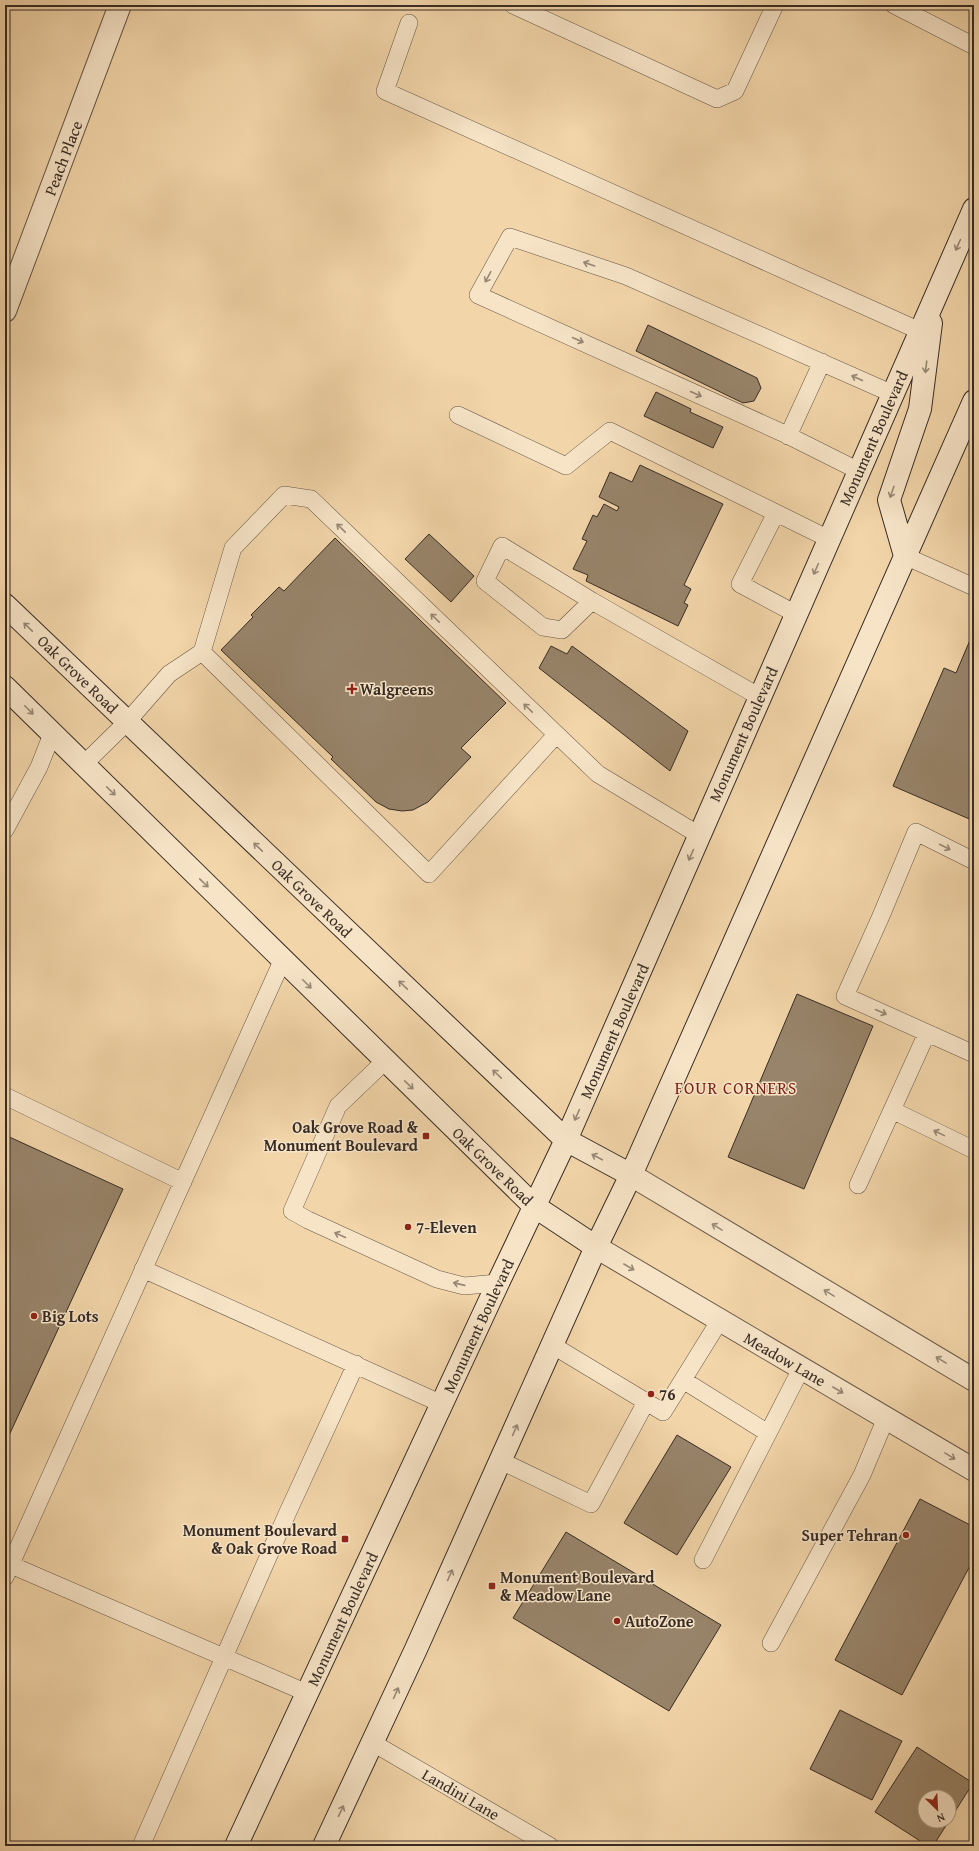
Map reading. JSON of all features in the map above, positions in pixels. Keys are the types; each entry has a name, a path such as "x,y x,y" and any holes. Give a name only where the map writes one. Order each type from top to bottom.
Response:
{"main road":[{"name":"Peach Place","path":"5,311 120,5"},
{"name":"Monument Boulevard","path":"236,1846 566,1140 974,209"},
{"path":"905,556 889,500 920,409 934,300"},
{"path":"324,1846 373,1743 596,1247 631,1175 974,401"},
{"name":"Oak Grove Road","path":"5,605 566,1140 631,1175"},
{"name":"Oak Grove Road","path":"5,687 534,1206 596,1247"},
{"path":"631,1175 974,1380"},
{"name":"Meadow Lane","path":"596,1247 974,1470"}],"lane":[{"path":"513,5 718,99 735,91 776,5"},
{"path":"894,5 974,46"},
{"path":"409,23 385,91 920,331"},
{"path":"859,471 788,436 478,295 510,236 626,276 893,394"},
{"path":"788,436 822,362"},
{"path":"458,415 566,466 610,431 829,539"},
{"path":"84,764 127,722 169,674 202,652 233,548 284,494 311,499 598,774 699,835"},
{"path":"776,513 740,584 796,614"},
{"path":"592,601 562,630 543,626 485,581 502,546 592,601 760,697"},
{"path":"905,556 974,587"},
{"path":"202,652 429,874 556,735"},
{"path":"5,830 39,767 52,734"},
{"path":"974,861 916,832 881,916 845,996 974,1054"},
{"path":"282,960 8,1571 225,1657 307,1693"},
{"path":"858,1186 927,1033"},
{"path":"385,1061 338,1106 292,1211 308,1220 437,1279 464,1286 498,1283"},
{"path":"5,1096 183,1182"},
{"path":"892,1110 974,1150"},
{"path":"143,1268 442,1404"},
{"path":"552,1345 663,1412 720,1320"},
{"path":"141,1846 356,1364"},
{"path":"703,1560 801,1368"},
{"path":"683,1380 768,1433"},
{"path":"501,1461 591,1504 646,1402"},
{"path":"771,1643 862,1475 886,1418"},
{"name":"Landini Lane","path":"373,1743 550,1846"}],"building":[{"path":"648,325 757,378 761,388 754,401 743,403 636,351"},
{"path":"656,392 691,409 690,412 723,427 713,448 644,416"},
{"path":"640,465 723,504 684,585 691,589 684,603 688,605 678,626 586,581 588,575 573,569 587,541 582,539 593,515 597,517 604,504 617,511 619,507 599,497 610,472 632,482"},
{"path":"429,534 474,576 451,602 405,559"},
{"path":"335,538 506,703 461,748 471,757 428,802 413,810 402,811 389,809 376,802 331,759 333,757 221,650 253,617 251,615 279,587 284,591"},
{"path":"973,633 974,821 893,786 944,668 956,673"},
{"path":"551,646 567,654 572,646 688,731 670,771 539,668"},
{"path":"797,994 873,1026 804,1189 728,1157"},
{"name":"Big Lots","path":"5,1135 123,1189 5,1444"},
{"path":"677,1435 731,1467 677,1555 624,1523"},
{"path":"920,1499 974,1527 974,1558 902,1695 835,1660"},
{"name":"AutoZone","path":"566,1532 721,1625 669,1711 513,1618"},
{"path":"840,1710 902,1741 872,1800 810,1769"},
{"path":"917,1747 973,1783 957,1808 957,1789 917,1789 917,1829 944,1829 933,1846 928,1846 875,1812"}],"place":[{"name":"Walgreens","path":"352,689"},
{"name":"Oak Grove Road & Monument Boulevard","path":"426,1136"},
{"name":"7-Eleven","path":"408,1227"},
{"name":"Big Lots","path":"34,1316"},
{"name":"76","path":"651,1394"},
{"name":"Super Tehran","path":"906,1535"},
{"name":"Monument Boulevard & Oak Grove Road","path":"345,1539"},
{"name":"Monument Boulevard & Meadow Lane","path":"492,1586"},
{"name":"AutoZone","path":"617,1621"}],"district":[{"name":"FOUR CORNERS","path":"736,1088"}]}
